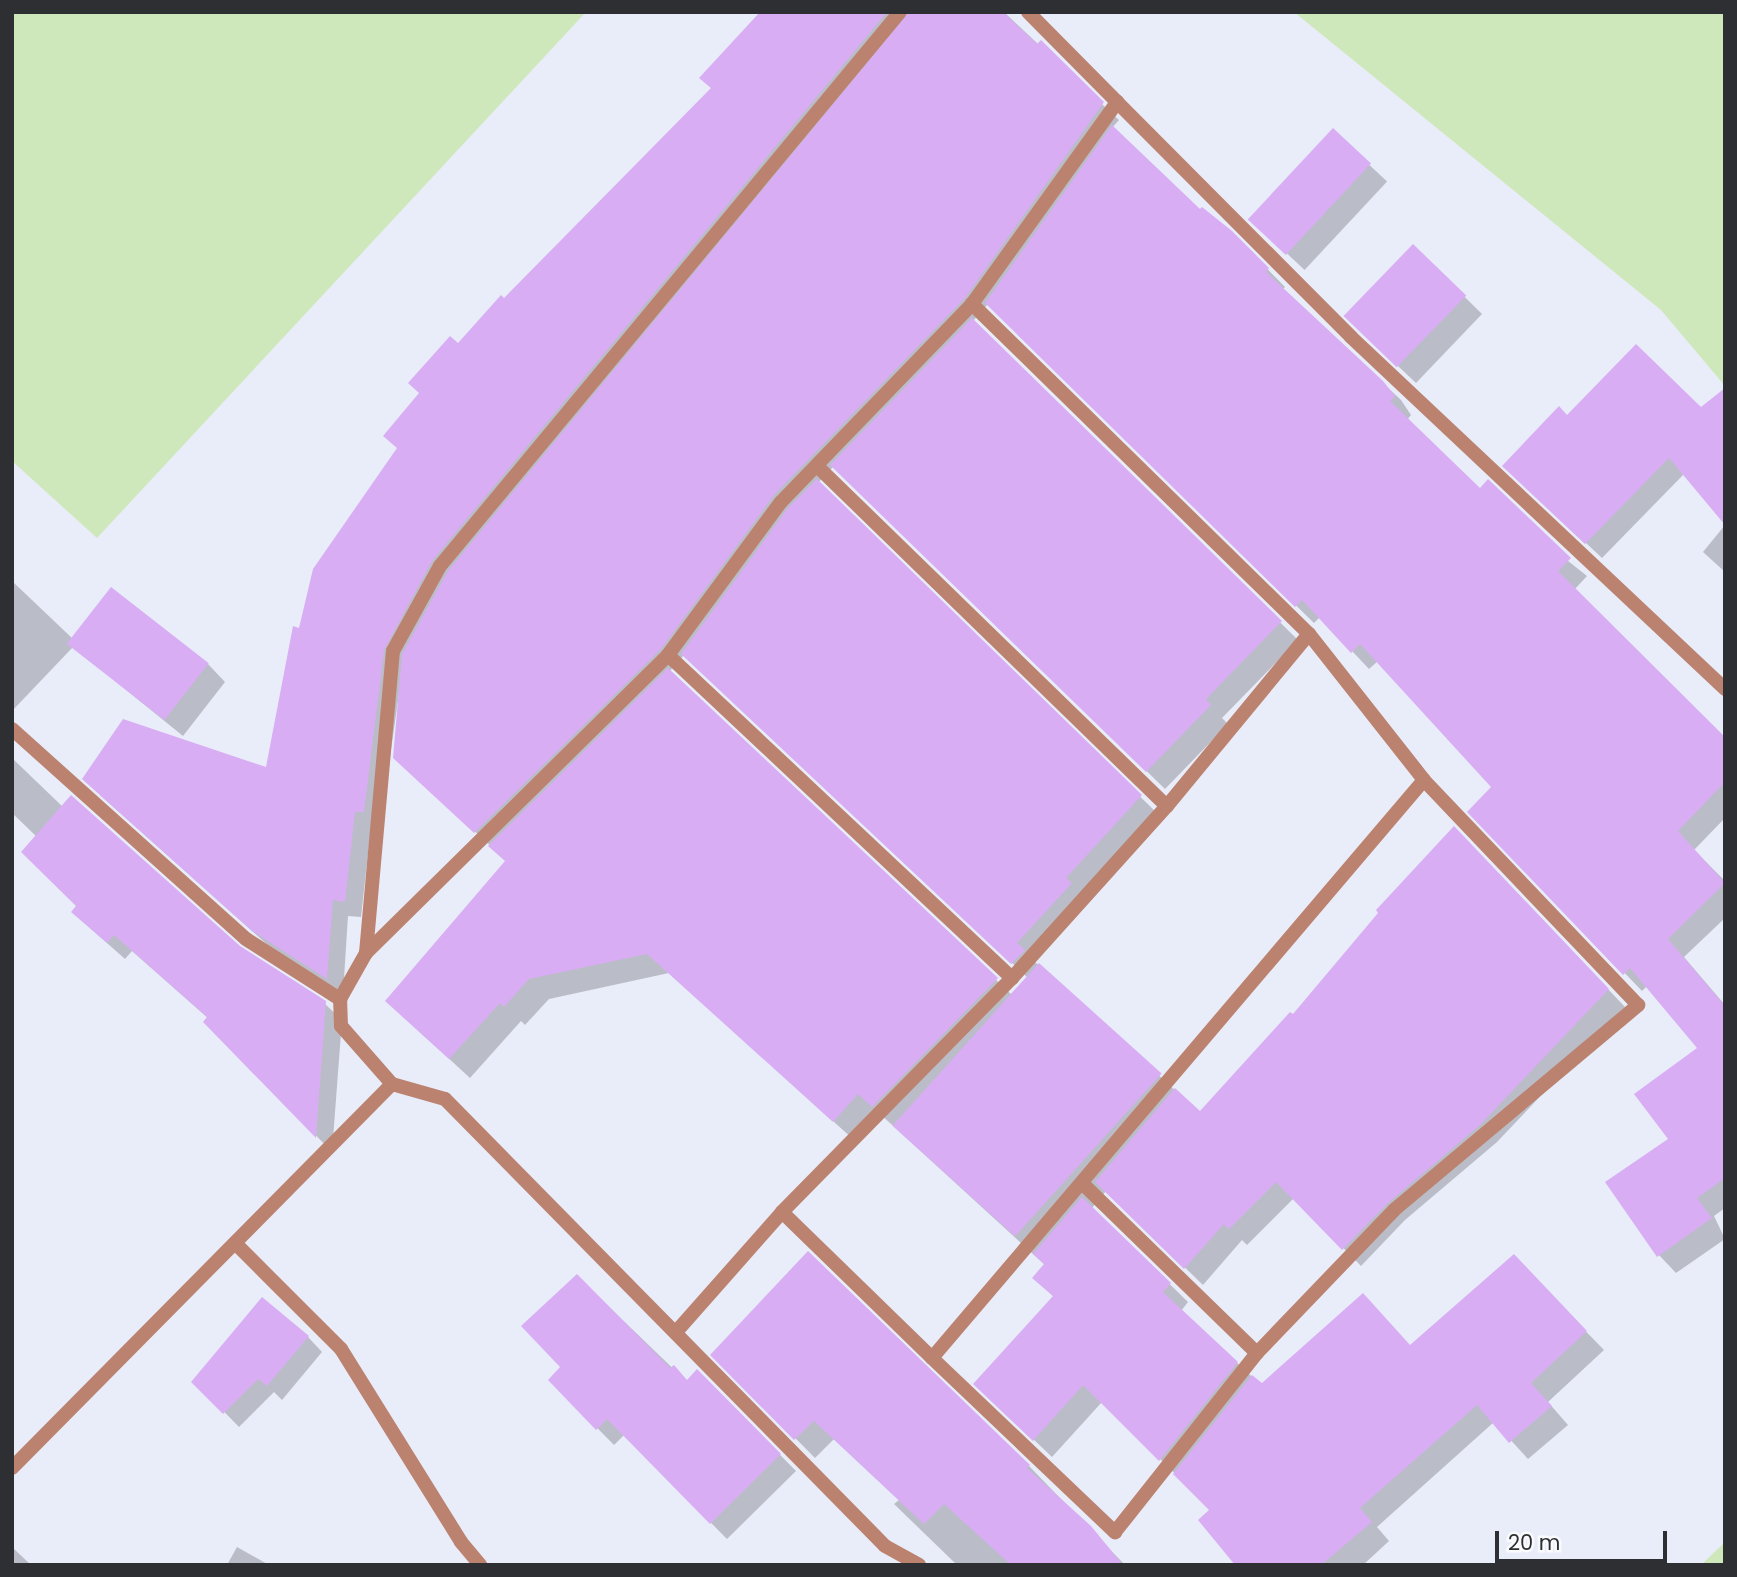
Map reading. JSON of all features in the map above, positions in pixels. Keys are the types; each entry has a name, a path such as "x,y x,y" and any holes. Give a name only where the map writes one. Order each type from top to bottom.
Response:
{"street":[{"path":"366,953 393,651 440,566 900,12"},
{"path":"1028,12 1351,337 1725,689"},
{"path":"919,1565 885,1546 445,1098 392,1084 341,1026 340,999 366,953 668,655 781,502 972,304 1117,102"},
{"path":"782,1212 1115,1532 1257,1353 1394,1210 1638,1005 1424,780 1309,634 972,304"},
{"path":"817,466 1167,806"},
{"path":"676,1332 782,1212 1012,978 1167,806 1309,634"},
{"path":"668,655 1012,978"},
{"path":"12,729 246,939 340,999"},
{"path":"932,1358 1424,780"},
{"path":"12,1468 392,1084"},
{"path":"1082,1183 1257,1353"},
{"path":"235,1243 341,1349 461,1542 480,1565"}],"green space":[{"path":"12,12 586,12 97,538 12,461"},
{"path":"1294,12 1725,12 1725,386 1661,310"},
{"path":"1725,1542 1725,1565 1701,1565"}],"building":[{"path":"760,12 887,12 432,561 384,650 364,812 355,812 345,902 333,900 327,979 252,931 82,779 123,719 266,767 293,626 299,628 313,569 397,448 383,436 419,393 408,383 450,336 458,343 501,295 504,298 711,88 699,78"},
{"path":"909,12 1003,12 1037,44 1041,40 1104,102 965,298 774,495 661,649 474,833 393,758 402,654 448,571"},
{"path":"1112,125 1200,209 1202,207 1232,231 1269,268 1266,272 1383,381 1395,396 1390,401 1480,488 1488,479 1571,558 1558,571 1725,737 1725,782 1678,831 1725,883 1668,939 1725,1006 1725,1178 1697,1198 1712,1218 1657,1257 1605,1182 1668,1139 1634,1094 1697,1048 1630,968 1623,975 1467,812 1491,787 1360,644 1351,653 1302,600 1295,607 985,303"},
{"path":"1333,128 1371,163 1286,255 1248,219"},
{"path":"1413,244 1466,295 1397,367 1344,316"},
{"path":"972,318 1282,621 1206,699 1211,705 1146,772 830,465"},
{"path":"1636,344 1701,407 1725,388 1725,525 1669,458 1585,544 1502,466 1559,406 1567,415"},
{"path":"817,479 1142,795 1066,878 1072,883 1017,943 1025,950 1011,964 681,654 788,508"},
{"path":"111,587 209,663 164,720 67,644"},
{"path":"668,668 998,978 872,1107 858,1094 833,1122 647,954 529,979 504,1007 500,1003 449,1059 385,1001 505,861 488,846"},
{"path":"71,795 240,946 326,1001 316,1138 203,1022 207,1017 114,935 107,943 71,912 76,906 21,852"},
{"path":"1454,826 1609,989 1480,1125 1388,1203 1342,1250 1276,1182 1229,1229 1224,1224 1184,1269 1095,1182 1175,1088 1200,1111 1290,1012 1293,1014 1378,913 1376,910"},
{"path":"1039,963 1162,1073 1015,1236 892,1126"},
{"path":"1082,1197 1171,1283 1163,1292 1238,1362 1159,1461 1083,1385 1033,1441 973,1384 1053,1296 1032,1278 1044,1264 1033,1254"},
{"path":"808,1251 1030,1465 1027,1468 1091,1526 1123,1565 1011,1565 944,1504 924,1524 814,1421 794,1440 710,1355"},
{"path":"1514,1254 1587,1331 1531,1383 1552,1406 1509,1443 1477,1405 1360,1508 1372,1522 1321,1565 1235,1565 1198,1520 1209,1510 1173,1474 1252,1375 1262,1383 1363,1293 1410,1345"},
{"path":"577,1274 670,1368 674,1365 687,1380 697,1369 781,1454 710,1524 607,1419 596,1430 548,1380 560,1367 521,1326"},
{"path":"262,1297 309,1336 267,1386 258,1379 223,1414 191,1382"}]}
